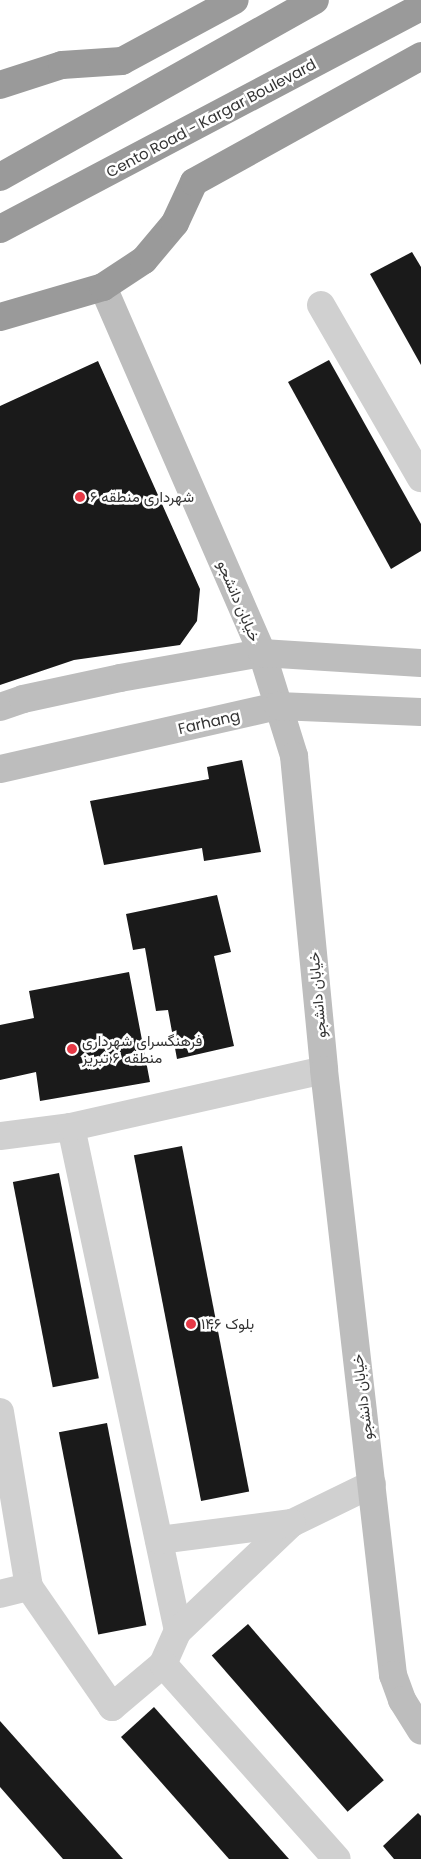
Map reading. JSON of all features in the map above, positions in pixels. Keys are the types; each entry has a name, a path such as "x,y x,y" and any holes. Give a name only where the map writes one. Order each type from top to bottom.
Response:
{"highway":[{"path":"0,85 62,65 122,61 235,0"},
{"path":"0,177 314,0"},
{"name":"Cento Road - Kargar Boulevard","path":"0,229 421,6"},
{"path":"0,318 103,287 144,260 175,223 194,182 421,56"}],"street":[{"name":"خیابان دانشجو","path":"103,287 262,653 294,756 324,1070 393,1675 402,1700 421,1730"},
{"path":"321,305 421,478"},
{"path":"0,706 23,698 136,675 262,653 421,663"},
{"name":"Farhang","path":"0,769 278,706 421,712"},
{"path":"0,1136 71,1127 324,1070"},
{"path":"71,1127 178,1631"},
{"path":"0,1412 30,1587 112,1707 163,1664 178,1631 292,1524 372,1484"},
{"path":"159,1540 292,1524"},
{"path":"0,1594 30,1587"},
{"path":"163,1664 337,1859"}],"building":[{"path":"412,252 421,267 421,365 370,274"},
{"path":"329,360 421,524 421,551 391,569 288,382"},
{"name":"شهرداری منطقه ۶","path":"98,361 200,589 197,621 180,645 74,660 0,685 0,406"},
{"path":"242,760 261,852 204,861 202,848 104,865 90,801 209,779 207,767"},
{"path":"217,895 231,952 214,956 234,1046 177,1059 168,1010 156,1011 145,948 133,950 126,914"},
{"name":"فرهنگسرای شهرداری منطقه ۶ تبریز","path":"129,972 150,1082 40,1101 36,1072 0,1080 0,1025 34,1018 29,991"},
{"name":"بلوک ۱۴۶","path":"182,1146 249,1492 201,1501 134,1155"},
{"path":"59,1173 99,1378 53,1387 13,1182"},
{"path":"107,1423 146,1625 98,1635 59,1432"},
{"path":"248,1624 384,1780 348,1812 212,1655"},
{"path":"154,1707 289,1859 229,1859 121,1737"},
{"path":"0,1721 123,1859 63,1859 0,1787"},
{"path":"418,1813 421,1816 421,1859 394,1859 383,1846"}],"place":[{"name":"شهرداری منطقه ۶","path":"80,497"},
{"name":"فرهنگسرای شهرداری منطقه ۶ تبریز","path":"72,1049"},
{"name":"بلوک ۱۴۶","path":"191,1324"}]}
